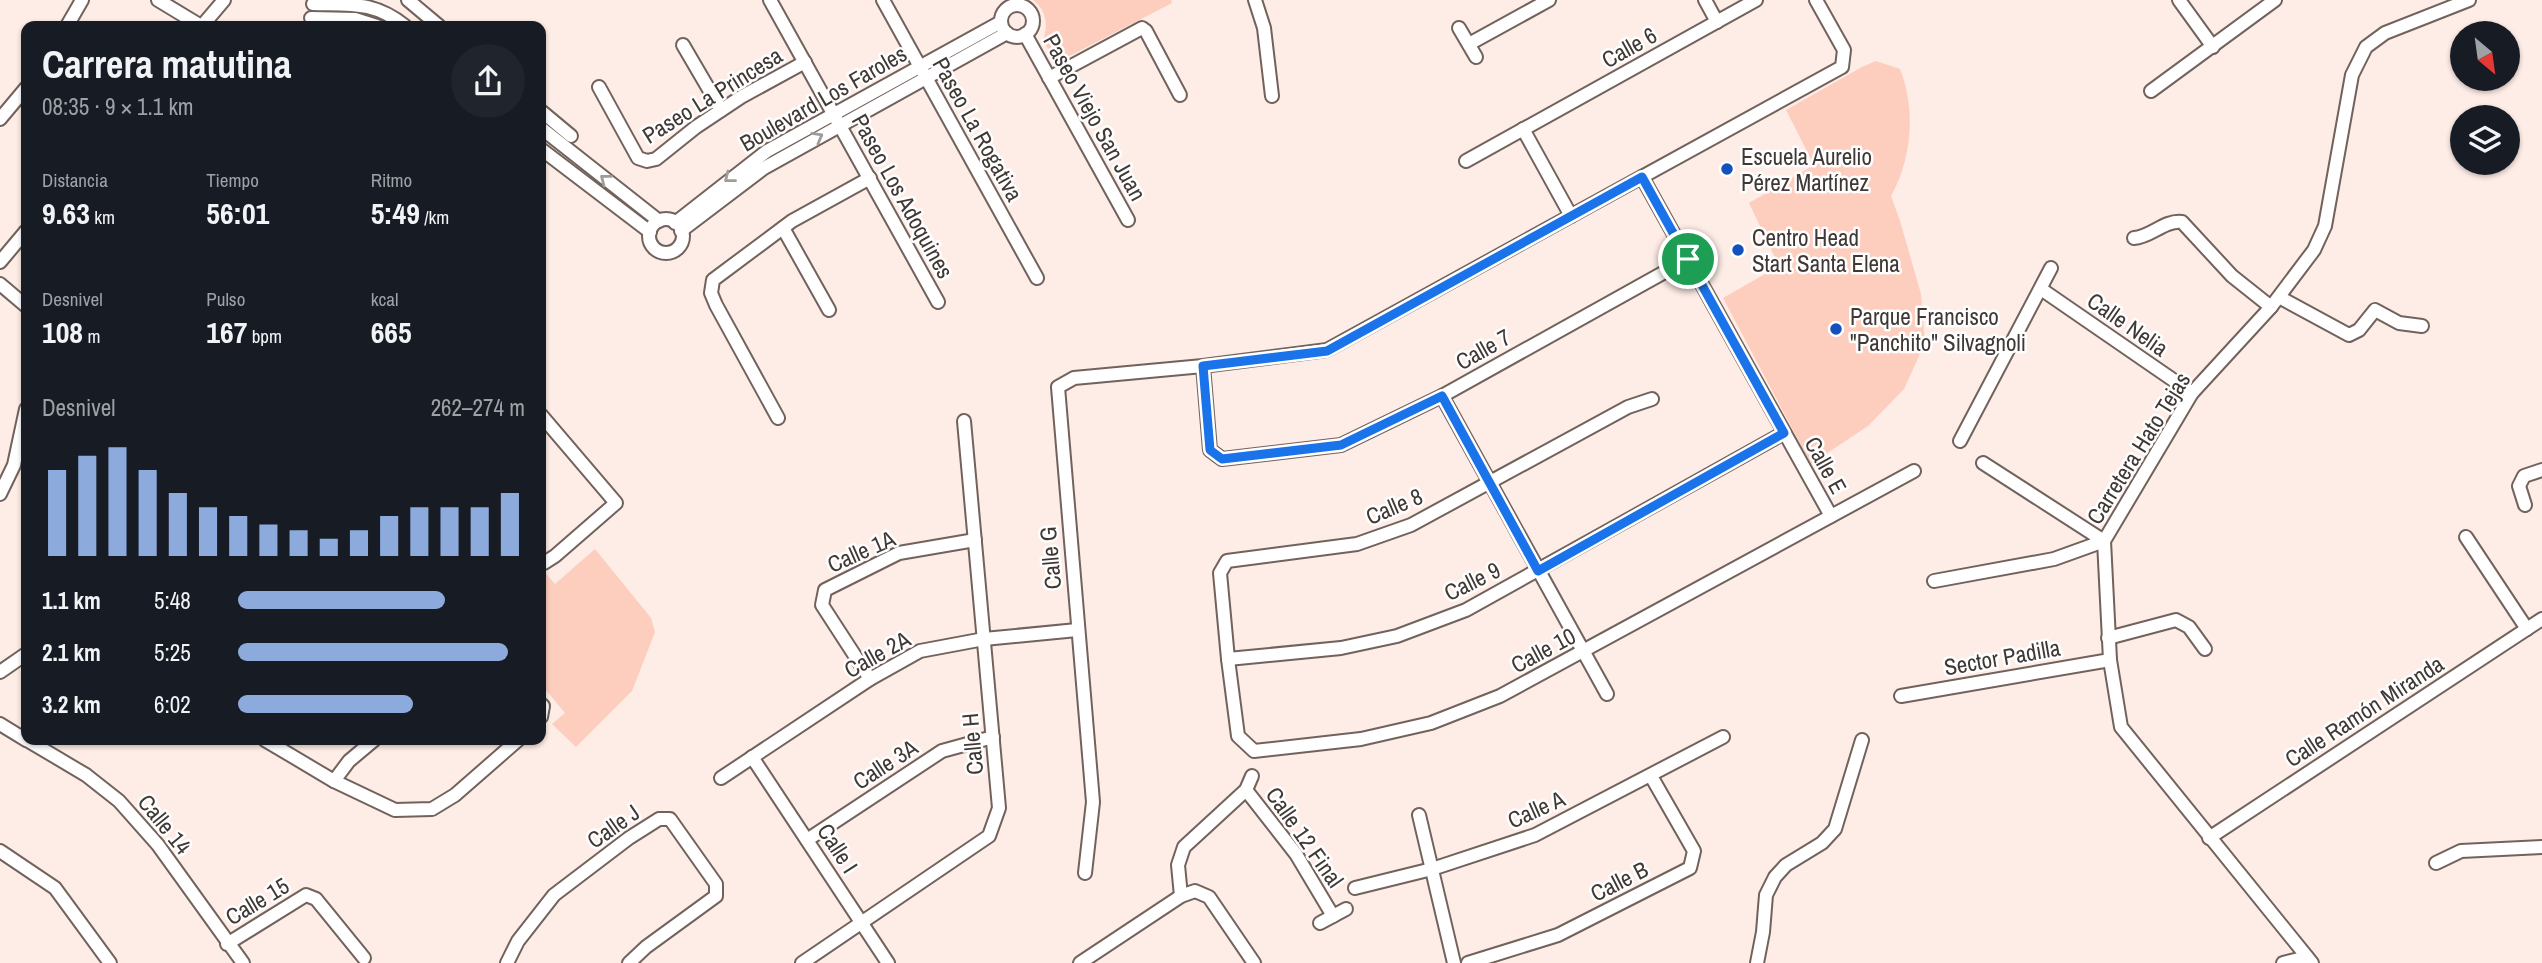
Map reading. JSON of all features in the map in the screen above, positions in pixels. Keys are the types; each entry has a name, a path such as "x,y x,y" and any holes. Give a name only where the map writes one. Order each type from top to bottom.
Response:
{"street":[{"path":"70,21 82,0"},
{"path":"158,0 194,21"},
{"path":"206,21 225,0"},
{"path":"408,0 433,21"},
{"name":"Paseo Los Adoquines","path":"771,0 938,303"},
{"name":"Paseo La Rogativa","path":"883,0 1037,278"},
{"path":"1255,0 1264,28 1272,96"},
{"path":"1469,44 1549,0"},
{"path":"1705,0 1717,22"},
{"name":"Calle 6","path":"1466,161 1756,0"},
{"path":"1203,366 1327,351 1842,67 1844,50 1816,0"},
{"path":"2179,0 2213,47"},
{"path":"2151,91 2275,0"},
{"name":"Carretera Hato Tejas","path":"2309,960 2121,727 2110,660 2104,541 2192,393 2275,302 2314,250 2325,226 2352,75 2366,47 2385,33 2469,0"},
{"path":"311,21 313,2 342,2 388,13 398,21"},
{"name":"Paseo Viejo San Juan","path":"1008,3 1023,6 1031,13 1033,23 1025,34 1017,37 1004,28 1003,12 1008,3"},
{"path":"351,21 355,19"},
{"path":"326,21 361,21"},
{"name":"Boulevard Los Faroles","path":"650,232 653,248 668,253 678,247 682,237 678,227 764,167 837,120 1004,28"},
{"path":"1049,78 1142,28 1180,94"},
{"path":"1459,28 1476,57"},
{"name":"Paseo Viejo San Juan","path":"1025,34 1128,220"},
{"path":"684,45 720,110"},
{"name":"Paseo La Princesa","path":"599,87 638,158 647,161 656,159 720,110 805,62"},
{"path":"0,119 21,94"},
{"path":"546,115 571,136"},
{"path":"1522,129 1572,216"},
{"path":"546,132 659,221 664,220 678,227"},
{"path":"546,153 650,232 659,221"},
{"name":"Calle E","path":"1642,177 1831,516"},
{"path":"778,418 710,293 713,281 783,228 870,178"},
{"path":"2134,238 2145,237 2173,221 2182,222 2232,276 2275,302 2349,335 2359,330 2375,310 2399,323 2422,326"},
{"path":"783,228 829,310"},
{"path":"0,262 21,237"},
{"name":"Calle 7","path":"1203,366 1210,450 1222,459 1341,445 1442,396 1688,259"},
{"path":"1960,441 2051,268"},
{"path":"0,284 21,302"},
{"name":"Calle Nelia","path":"2041,289 2192,393"},
{"name":"Calle G","path":"1085,873 1093,802 1058,387 1074,378 1203,366"},
{"path":"1442,396 1607,694"},
{"name":"Calle 8","path":"1228,659 1220,573 1227,561 1357,544 1411,525 1628,407 1652,399"},
{"path":"546,421 616,503 546,558"},
{"name":"Calle H","path":"802,963 989,836 999,808 964,421"},
{"path":"0,494 14,465 21,432"},
{"name":"Calle 9","path":"1228,659 1340,648 1397,636 1466,610 1784,433"},
{"path":"1983,463 2104,541"},
{"path":"2525,505 2519,486 2524,476 2542,470"},
{"name":"Calle 10","path":"1228,659 1238,736 1254,751 1361,739 1431,723 1500,696 1831,516 1889,478 1914,471"},
{"path":"2466,537 2527,629"},
{"name":"Calle 1A","path":"870,679 822,605 825,590 900,554 975,540"},
{"path":"1934,581 2054,559 2104,541"},
{"name":"Calle Ramón Miranda","path":"2209,838 2542,619"},
{"path":"2108,638 2176,620 2189,628 2205,649"},
{"name":"Calle 2A","path":"721,778 870,679 920,651 984,639 1077,630"},
{"path":"0,672 21,657"},
{"name":"Sector Padilla","path":"1901,696 2110,660"},
{"name":"Calle 14","path":"0,724 21,737"},
{"name":"Calle 3A","path":"807,841 942,751 993,737"},
{"name":"Calle A","path":"1355,888 1432,869 1535,835 1723,737"},
{"path":"1757,963 1766,895 1775,877 1786,865 1822,843 1835,829 1861,740"},
{"name":"Calle 14","path":"35,745 86,775 119,801 158,845 243,963"},
{"path":"273,745 334,781 395,810 432,809 455,795 512,745"},
{"path":"334,781 349,761 368,745"},
{"name":"Calle I","path":"752,757 888,963"},
{"path":"1246,790 1252,776"},
{"name":"Calle B","path":"1468,963 1558,935 1690,868 1694,851 1651,776"},
{"name":"Calle 12 Final","path":"1181,896 1178,865 1184,847 1246,790 1296,854 1333,916"},
{"path":"1419,815 1454,963"},
{"name":"Calle J","path":"507,963 518,941 554,895 629,838 659,819 670,819 716,884 716,896 646,947 629,963"},
{"path":"2436,863 2461,852 2542,847"},
{"path":"0,850 55,888 110,963"},
{"path":"1080,963 1181,896 1195,891 1209,897 1254,963"},
{"name":"Calle 15","path":"228,944 306,895 316,899 364,958"},
{"path":"1320,923 1346,909"},
{"path":"2283,963 2309,960"}],"shaded area":[{"path":"1033,0 1171,0 1172,3 1056,63 1043,40 1046,23 1043,13"},
{"path":"1876,61 1900,69 1908,101 1910,117 1907,150 1904,166 1891,196 1921,294 1925,343 1904,389 1868,426 1811,464 1723,298 1779,266 1749,203 1814,165 1786,110"},
{"path":"595,549 651,618 655,632 632,691 576,747 552,724 565,713 546,690 546,574 555,584"}],"place":[{"name":"Escuela Aurelio Pérez Martínez","path":"1727,169"},
{"name":"Centro Head Start Santa Elena","path":"1738,250"},
{"name":"Parque Francisco \"Panchito\" Silvagnoli","path":"1836,329"}],"route":[{"path":"1642,177 1688,259 1784,433 1538,571 1442,396 1341,445 1222,459 1210,450 1203,366 1327,351 1642,177"}]}
